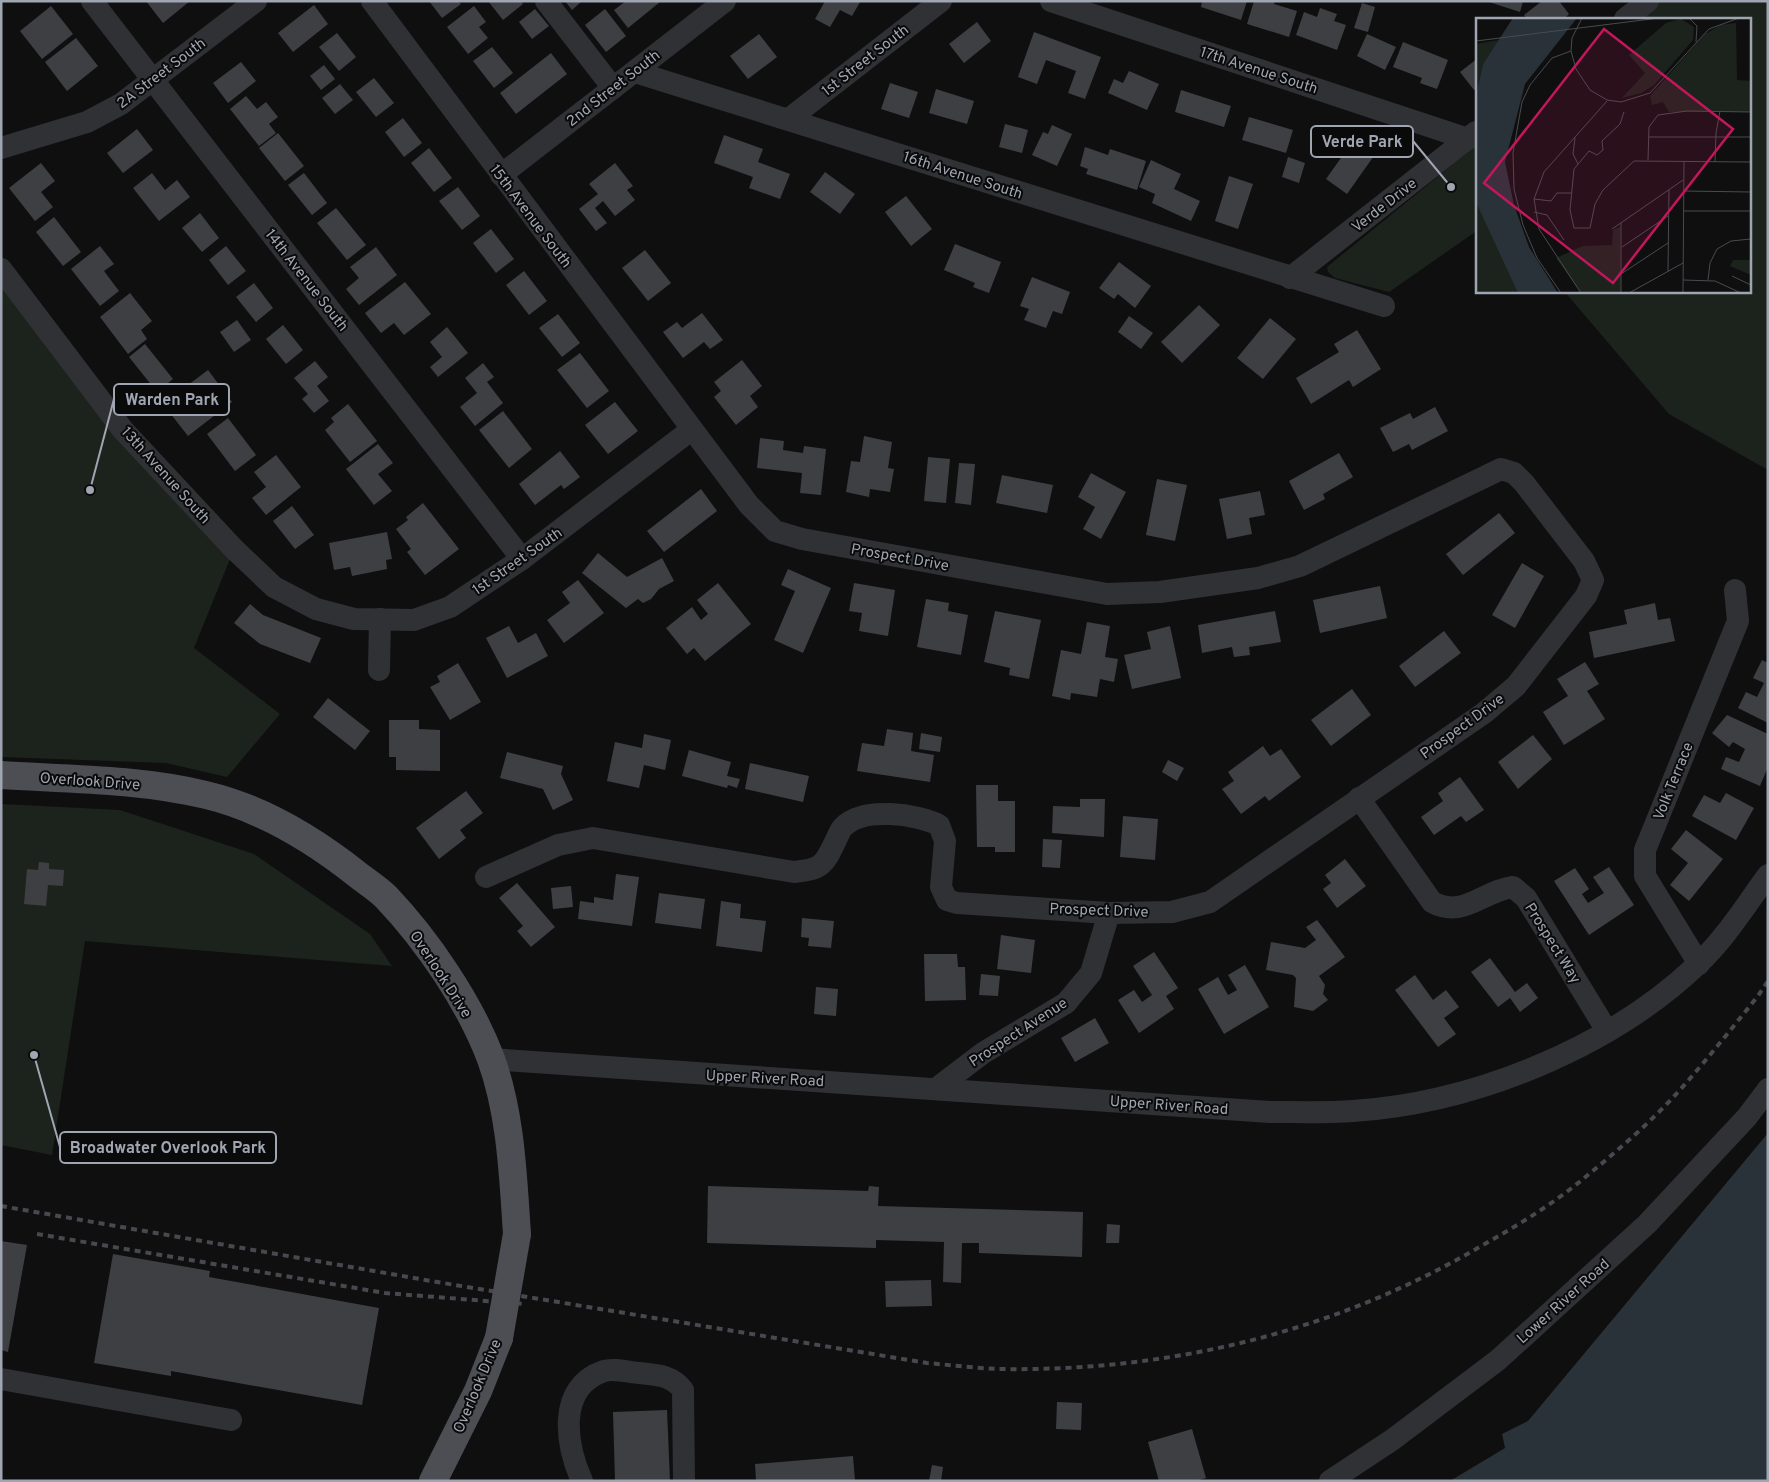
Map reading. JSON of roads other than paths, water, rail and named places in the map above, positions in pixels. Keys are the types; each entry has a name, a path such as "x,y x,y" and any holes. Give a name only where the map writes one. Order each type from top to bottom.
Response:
{"main road":[{"name":"Overlook Drive","path":"1,775 146,786 206,795 250,809 296,832 341,862 385,897 429,950 463,1002 490,1059 500,1096 511,1153 517,1234 499,1338 478,1391 433,1481"}],"street":[{"name":"14th Avenue South","path":"92,1 522,559"},
{"name":"2A Street South","path":"1,148 87,122 122,104 256,1"},
{"name":"15th Avenue South","path":"372,1 691,430"},
{"path":"546,1 613,88"},
{"name":"1st Street South","path":"789,119 941,1"},
{"name":"17th Avenue South","path":"1051,1 1473,135"},
{"path":"1626,18 1648,1"},
{"name":"2nd Street South","path":"501,175 635,72 716,4"},
{"name":"16th Avenue South","path":"635,72 1384,306"},
{"name":"Verde Drive","path":"1290,278 1473,135"},
{"name":"13th Avenue South","path":"1,269 124,430 234,550 274,587 316,609"},
{"name":"1st Street South","path":"316,609 354,619 414,620 450,607 522,559 691,430"},
{"name":"Prospect Drive","path":"486,877 558,845 593,838 794,872 814,870 825,863 843,827 857,818 874,814 926,818 939,825 945,841 941,887 947,900 957,903 1109,913 1172,912 1210,902 1484,713 1516,686 1586,596 1593,580 1584,561 1524,483 1514,473 1501,469 1489,473 1300,566 1248,579 1160,592 1107,594 802,539 775,531 749,505 691,430"},
{"name":"Volk Terrace","path":"1699,964 1644,876 1645,850 1738,621 1735,590"},
{"path":"379,670 380,619"},
{"name":"Prospect Way","path":"1359,798 1432,902 1442,908 1458,909 1498,889 1513,887 1526,898 1607,1031"},
{"name":"Upper River Road","path":"490,1059 1270,1112 1353,1111 1412,1104 1474,1089 1554,1059 1607,1031 1653,1002 1699,964 1738,917 1768,875"},
{"name":"Prospect Avenue","path":"937,1088 983,1053 1066,1003 1091,973 1109,913"},
{"name":"Lower River Road","path":"1330,1481 1392,1440 1498,1360 1647,1224 1746,1117 1768,1089"},
{"path":"582,1481 570,1445 569,1411 578,1387 605,1370 661,1375 676,1382 683,1390 684,1481"},
{"path":"1,1379 231,1420"}],"railway":[{"path":"1,1206 437,1282 927,1363 998,1369 1062,1368 1126,1363 1188,1354 1250,1341 1310,1323 1369,1301 1427,1275 1509,1230 1572,1188 1656,1115 1709,1056 1768,981"},
{"path":"37,1234 385,1293 524,1304"}],"place":[{"name":"Verde Park","path":"1451,187"},
{"name":"Warden Park","path":"90,490"},
{"name":"Broadwater Overlook Park","path":"34,1055"}]}
